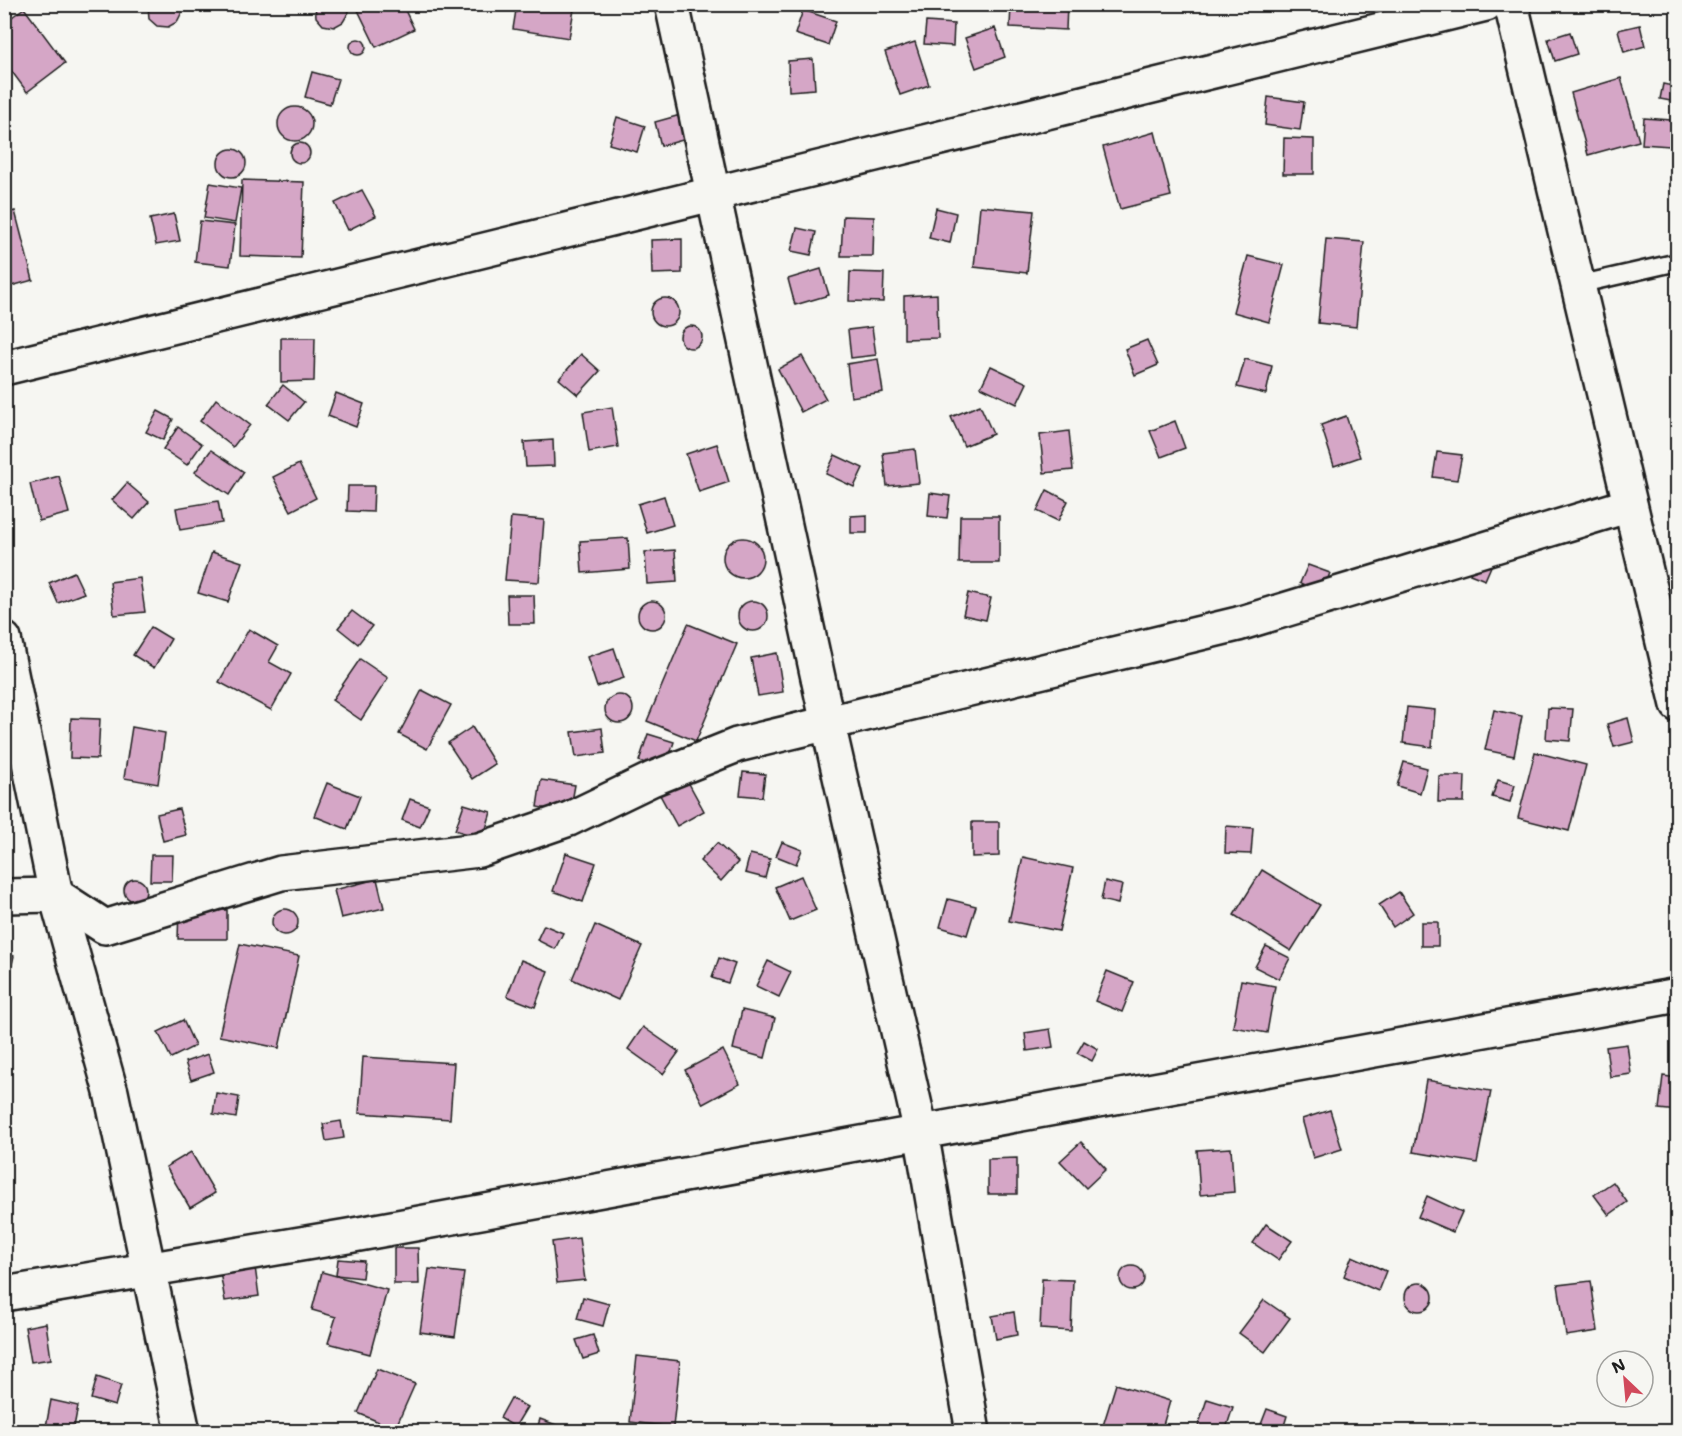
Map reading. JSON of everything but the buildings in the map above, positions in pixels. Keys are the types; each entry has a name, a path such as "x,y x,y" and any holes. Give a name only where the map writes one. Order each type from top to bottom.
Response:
{"street":[{"path":"672,4 828,724 921,1132 974,1431"},
{"path":"4,368 1486,4"},
{"path":"1511,4 1677,705"},
{"path":"4,896 56,895 105,927 281,873 479,850 569,819 652,779 737,745 1238,624 1630,505"},
{"path":"4,639 56,895 111,1092 183,1431"},
{"path":"4,1294 921,1132 1677,995"}],"lane":[{"path":"1577,285 1677,262"}]}
